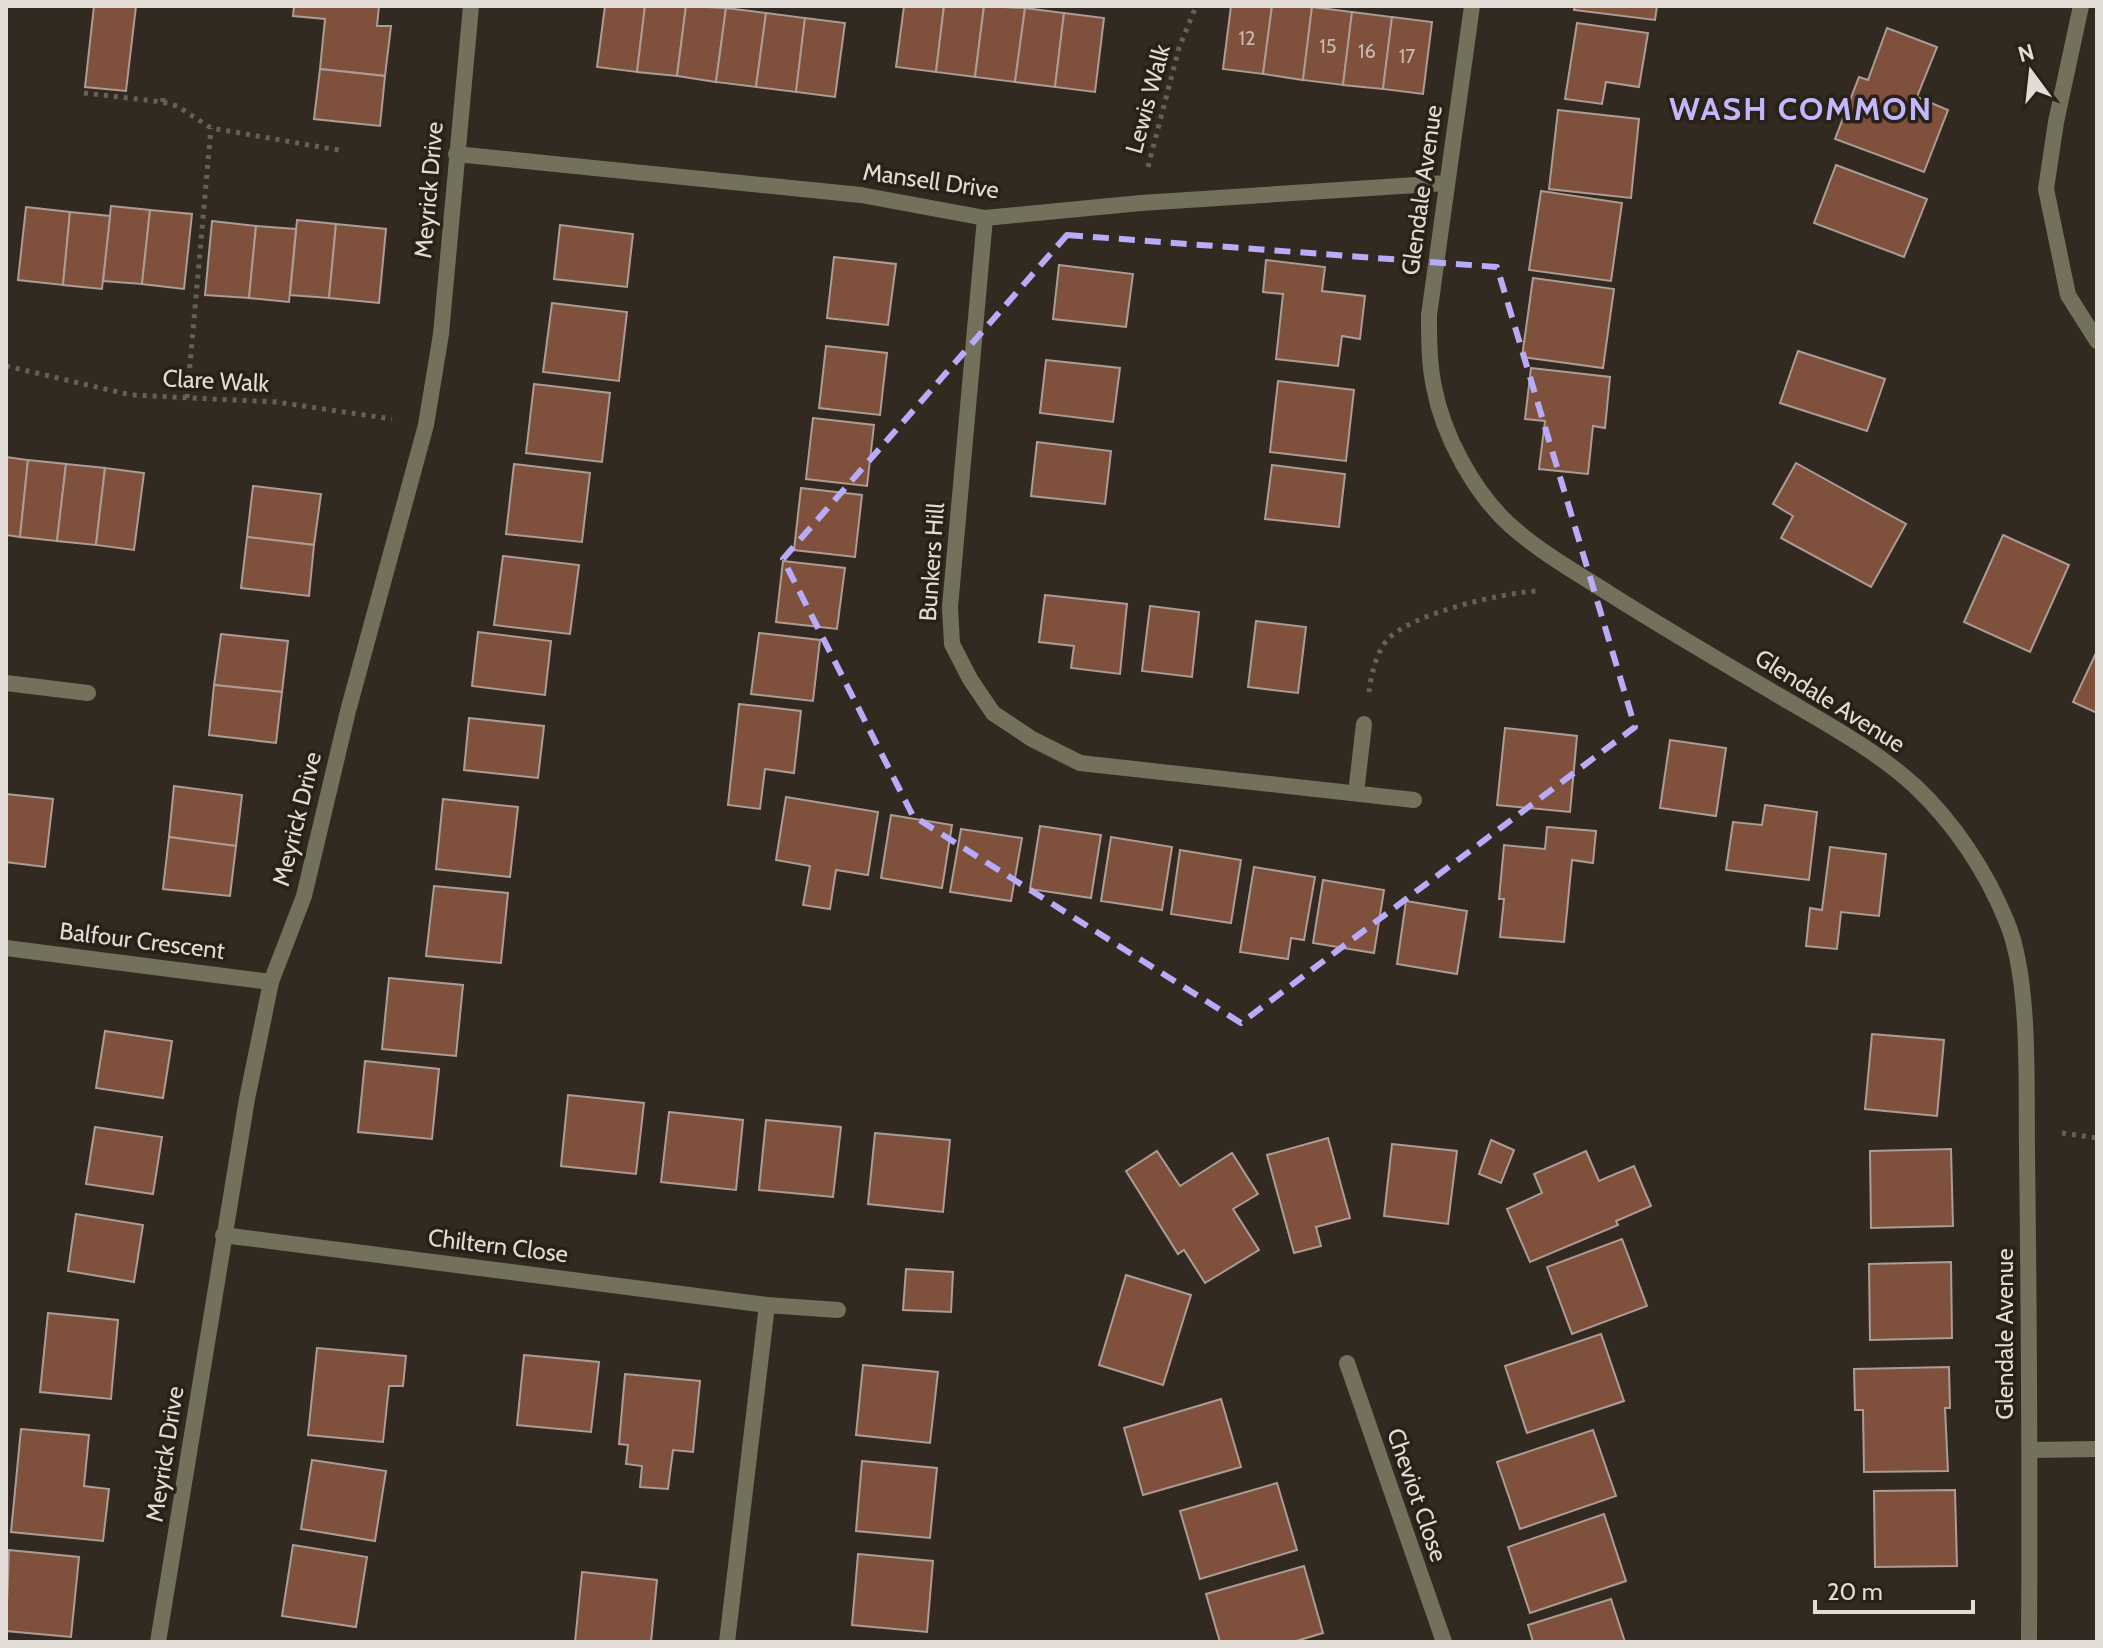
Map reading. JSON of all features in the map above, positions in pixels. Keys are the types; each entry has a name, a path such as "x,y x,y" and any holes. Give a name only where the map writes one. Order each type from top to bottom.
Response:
{"street":[{"name":"Meyrick Drive","path":"158,1642 223,1235 271,982 304,896 348,711 426,425 441,334 471,6"},
{"name":"Glendale Avenue","path":"1472,6 1429,315 1429,354 1434,391 1463,461 1485,496 1510,525 1597,586 1883,760 1934,806 1957,833 2008,923 2020,971 2024,1037 2030,1450 2029,1642"},
{"path":"2081,6 2056,122 2046,189 2068,295 2095,333"},
{"name":"Mansell Drive","path":"456,154 861,195 985,218 1141,203 1447,183"},
{"name":"Bunkers Hill","path":"985,218 950,607 952,644 970,679 993,713 1032,739 1080,763 1414,800"},
{"path":"6,683 88,693"},
{"path":"1356,793 1364,724"},
{"name":"Balfour Crescent","path":"6,948 271,982"},
{"name":"Chiltern Close","path":"223,1235 767,1305 838,1310"},
{"path":"727,1642 767,1305"},
{"name":"Cheviot Close","path":"1347,1363 1444,1642"},
{"path":"2030,1450 2097,1449"}],"path":[{"name":"Lewis Walk","path":"1141,203 1152,142 1179,48 1196,6"},
{"path":"84,93 163,102 177,106 211,128 344,151"},
{"path":"163,93 163,102"},
{"path":"187,398 211,128"},
{"name":"Clare Walk","path":"6,366 131,395 276,402 426,425"},
{"path":"1364,724 1371,673 1387,640 1417,621 1460,606 1517,592 1597,586"}],"highlighted area":[{"path":"1067,235 1497,267 1635,727 1241,1023 913,816 783,559"}],"building":[{"path":"94,6 136,6 126,91 85,87"},
{"path":"294,6 379,6 377,26 391,26 385,76 320,69 325,19 293,16"},
{"path":"605,6 645,6 637,72 597,67"},
{"path":"645,6 686,6 677,76 637,72"},
{"path":"686,6 726,8 716,82 677,76"},
{"path":"904,6 944,6 936,72 896,67"},
{"path":"944,6 984,6 975,77 936,72"},
{"path":"984,6 1025,8 1015,82 975,77"},
{"path":"1231,6 1272,6 1263,74 1223,69"},
{"path":"1272,6 1312,7 1303,80 1263,74"},
{"path":"1575,6 1657,6 1655,20 1574,10"},
{"path":"1312,7 1352,12 1343,85 1303,80"},
{"path":"726,8 766,13 756,87 716,82"},
{"path":"1025,8 1064,13 1055,87 1015,82"},
{"path":"1352,12 1392,17 1383,89 1343,85"},
{"path":"766,13 805,18 796,92 756,87"},
{"path":"1064,13 1104,18 1095,92 1055,87"},
{"path":"1392,17 1432,22 1423,94 1383,89"},
{"path":"805,18 845,23 835,97 796,92"},
{"path":"1577,23 1648,33 1639,87 1606,82 1602,104 1565,99"},
{"path":"1887,28 1937,47 1917,97 1948,110 1924,172 1835,139 1859,77 1868,80"},
{"path":"320,69 385,76 380,126 314,119"},
{"path":"1558,110 1639,119 1631,198 1549,189"},
{"path":"1836,165 1927,199 1904,257 1814,223"},
{"path":"1541,191 1622,203 1611,281 1529,270"},
{"path":"111,206 150,210 142,284 103,281"},
{"path":"26,207 70,212 63,285 18,280"},
{"path":"150,210 192,214 184,289 142,284"},
{"path":"70,212 110,216 102,289 63,285"},
{"path":"297,220 336,224 329,298 290,295"},
{"path":"212,221 256,226 249,298 205,295"},
{"path":"336,224 386,229 379,303 329,298"},
{"path":"560,225 633,234 627,287 554,279"},
{"path":"256,226 296,229 289,302 249,298"},
{"path":"834,257 896,264 888,325 827,318"},
{"path":"1266,260 1325,267 1322,291 1365,296 1360,339 1342,336 1338,366 1276,359 1283,294 1263,292"},
{"path":"1059,265 1133,274 1126,327 1053,319"},
{"path":"1533,278 1614,289 1603,368 1522,357"},
{"path":"552,303 627,312 619,381 543,372"},
{"path":"826,346 887,353 880,415 819,408"},
{"path":"1798,351 1885,379 1867,431 1780,403"},
{"path":"1046,360 1120,368 1113,422 1040,413"},
{"path":"1531,368 1610,377 1605,428 1593,426 1588,474 1539,469 1545,421 1525,419"},
{"path":"1278,381 1354,390 1346,461 1270,452"},
{"path":"534,384 610,393 602,462 526,453"},
{"path":"813,418 874,425 867,486 806,479"},
{"path":"1037,442 1111,451 1105,504 1031,496"},
{"path":"6,457 28,460 20,537 6,535"},
{"path":"28,460 66,464 57,541 20,537"},
{"path":"1796,463 1906,524 1871,587 1781,538 1793,516 1773,504"},
{"path":"66,464 105,468 96,545 57,541"},
{"path":"514,464 590,473 582,542 506,534"},
{"path":"1272,465 1345,474 1339,527 1265,519"},
{"path":"105,468 144,473 134,550 96,545"},
{"path":"253,486 321,494 314,545 247,537"},
{"path":"801,488 862,495 855,557 794,550"},
{"path":"2003,535 2069,565 2030,652 1964,622"},
{"path":"247,537 314,545 309,596 241,588"},
{"path":"503,556 579,565 570,634 494,625"},
{"path":"783,561 845,568 837,629 776,622"},
{"path":"1045,595 1127,604 1120,674 1071,668 1074,646 1039,642"},
{"path":"1150,606 1199,612 1192,677 1142,671"},
{"path":"1256,621 1306,627 1298,693 1248,687"},
{"path":"478,632 551,641 545,695 472,686"},
{"path":"759,633 820,640 813,701 751,694"},
{"path":"221,634 288,641 282,692 214,685"},
{"path":"2097,651 2097,713 2073,702"},
{"path":"214,685 282,692 276,743 209,735"},
{"path":"739,704 801,711 794,773 765,769 760,809 728,805"},
{"path":"469,718 544,726 538,778 464,770"},
{"path":"1505,728 1577,736 1570,812 1497,805"},
{"path":"1670,740 1726,748 1716,816 1660,808"},
{"path":"174,786 242,795 236,846 169,837"},
{"path":"6,794 53,799 45,867 6,862"},
{"path":"786,797 878,812 868,875 836,870 830,909 803,905 810,866 776,860"},
{"path":"443,799 518,807 510,877 436,869"},
{"path":"1765,805 1817,812 1809,880 1726,870 1733,822 1762,825"},
{"path":"891,815 952,825 942,888 881,878"},
{"path":"1040,826 1101,835 1091,898 1030,889"},
{"path":"1547,827 1596,831 1593,863 1572,860 1564,942 1500,937 1504,899 1499,899 1504,845 1545,849"},
{"path":"961,829 1022,838 1011,901 950,892"},
{"path":"169,837 236,846 230,896 163,889"},
{"path":"1111,837 1172,847 1162,910 1101,901"},
{"path":"1830,847 1886,854 1879,916 1841,912 1837,949 1806,946 1810,908 1822,910"},
{"path":"1180,850 1241,860 1231,923 1171,914"},
{"path":"1254,867 1315,877 1304,940 1291,938 1288,959 1240,952"},
{"path":"1323,880 1384,890 1374,953 1313,943"},
{"path":"434,886 508,893 501,963 426,956"},
{"path":"1406,901 1467,911 1457,974 1397,964"},
{"path":"389,978 463,985 456,1056 382,1049"},
{"path":"105,1031 172,1041 163,1098 96,1088"},
{"path":"1872,1034 1944,1040 1937,1116 1865,1109"},
{"path":"365,1061 439,1069 432,1139 358,1132"},
{"path":"568,1095 644,1103 636,1174 561,1166"},
{"path":"669,1112 743,1120 736,1190 661,1182"},
{"path":"766,1120 841,1127 833,1197 759,1190"},
{"path":"95,1127 162,1137 153,1194 86,1184"},
{"path":"875,1133 950,1140 943,1212 868,1204"},
{"path":"1328,1138 1350,1218 1316,1227 1321,1246 1294,1253 1267,1155"},
{"path":"1491,1140 1514,1150 1501,1183 1479,1174"},
{"path":"1392,1144 1457,1151 1448,1224 1384,1216"},
{"path":"1951,1149 1953,1226 1871,1228 1870,1151"},
{"path":"1157,1151 1180,1186 1232,1153 1258,1194 1233,1209 1259,1250 1205,1283 1184,1250 1178,1254 1126,1171"},
{"path":"1586,1151 1599,1181 1634,1166 1651,1206 1616,1221 1618,1225 1530,1262 1507,1209 1542,1193 1534,1174"},
{"path":"76,1214 143,1225 134,1282 68,1271"},
{"path":"1622,1239 1647,1306 1572,1334 1547,1267"},
{"path":"1951,1262 1952,1338 1870,1340 1869,1264"},
{"path":"906,1269 953,1272 951,1312 903,1310"},
{"path":"1126,1275 1191,1295 1163,1385 1099,1365"},
{"path":"48,1313 118,1320 111,1399 40,1392"},
{"path":"1601,1334 1624,1401 1527,1433 1505,1366"},
{"path":"317,1348 406,1356 403,1386 389,1386 383,1442 308,1435"},
{"path":"524,1355 599,1362 591,1432 517,1425"},
{"path":"863,1365 938,1372 930,1443 856,1435"},
{"path":"1949,1367 1950,1408 1945,1408 1948,1471 1864,1472 1863,1410 1855,1410 1854,1369"},
{"path":"625,1374 700,1381 693,1452 673,1450 668,1489 640,1487 642,1466 626,1464 628,1445 619,1444"},
{"path":"1221,1399 1241,1467 1143,1495 1124,1428"},
{"path":"21,1429 89,1435 84,1486 109,1489 103,1541 11,1532"},
{"path":"1593,1430 1616,1496 1520,1529 1497,1462"},
{"path":"312,1460 386,1471 375,1541 301,1529"},
{"path":"862,1461 937,1468 930,1538 856,1531"},
{"path":"1277,1483 1297,1550 1200,1579 1180,1511"},
{"path":"1955,1490 1957,1566 1875,1567 1874,1491"},
{"path":"1604,1514 1626,1581 1530,1613 1508,1547"},
{"path":"293,1545 367,1557 356,1627 282,1616"},
{"path":"9,1550 79,1557 71,1637 6,1631"},
{"path":"858,1554 933,1561 927,1632 852,1625"},
{"path":"1304,1566 1323,1633 1293,1642 1220,1642 1206,1594"},
{"path":"582,1572 657,1580 651,1642 575,1642"},
{"path":"1611,1599 1625,1642 1533,1642 1528,1625"}],"district":[{"name":"WASH COMMON","path":"1801,109"}]}
